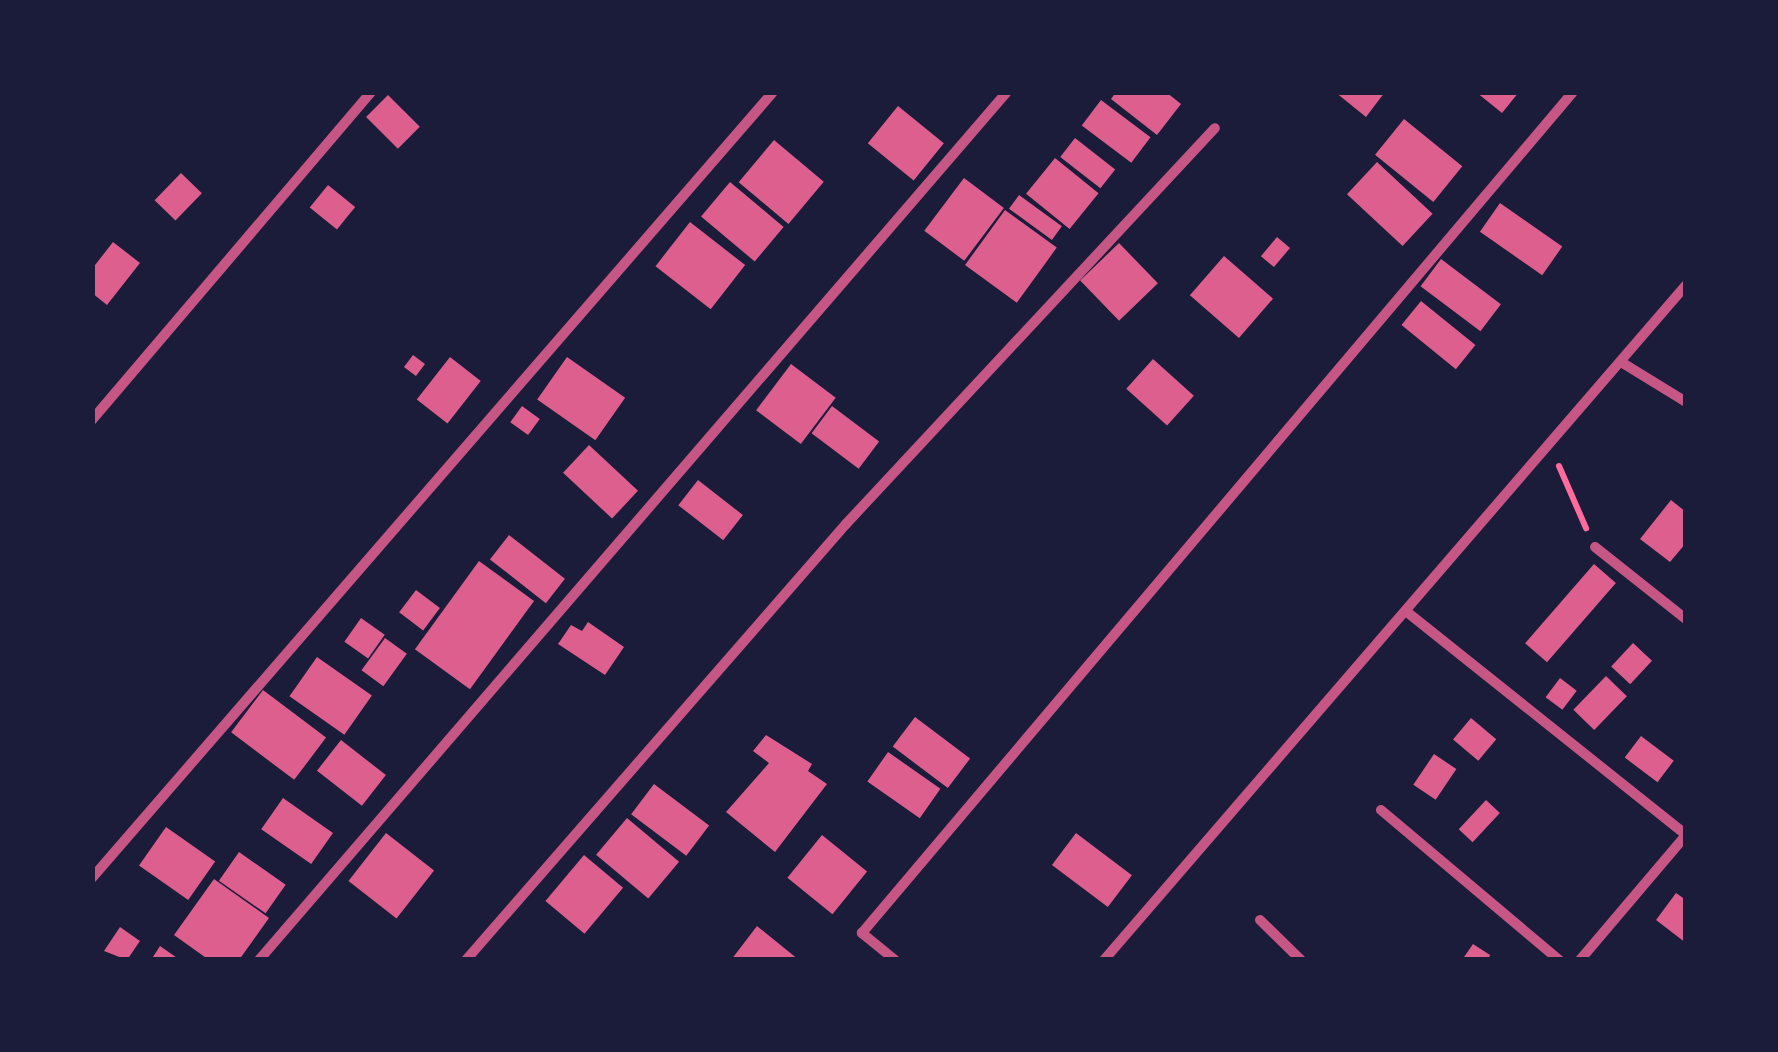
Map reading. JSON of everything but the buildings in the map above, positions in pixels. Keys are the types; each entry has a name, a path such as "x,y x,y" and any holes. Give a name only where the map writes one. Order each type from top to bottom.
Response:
{"street":[{"path":"92,420 372,92"},
{"path":"92,878 773,92"},
{"path":"259,960 1008,92"},
{"path":"894,960 862,933 1574,92"},
{"path":"466,960 846,524 1215,128"},
{"path":"1104,960 1686,285"},
{"path":"1620,362 1686,402"},
{"path":"1594,547 1686,619"},
{"path":"1407,612 1686,835 1580,960"},
{"path":"1381,810 1558,960"},
{"path":"1260,920 1301,960"}],"path":[{"path":"1550,447 1594,547"}]}
